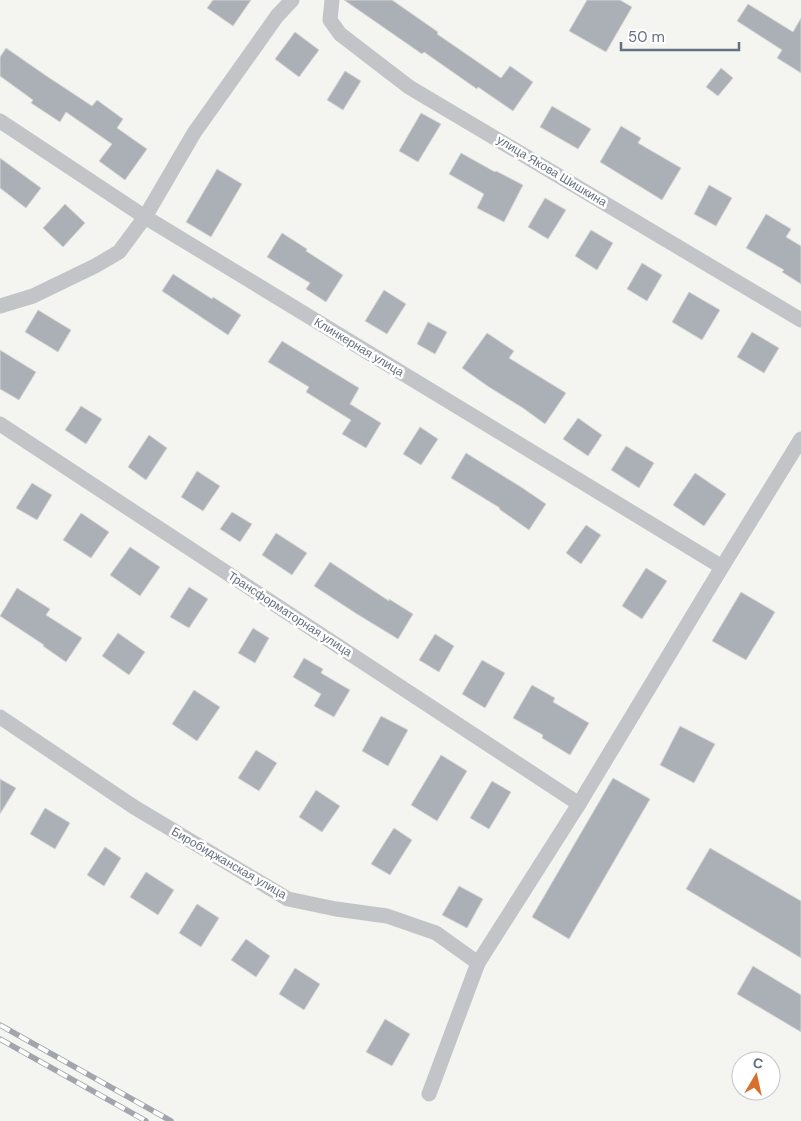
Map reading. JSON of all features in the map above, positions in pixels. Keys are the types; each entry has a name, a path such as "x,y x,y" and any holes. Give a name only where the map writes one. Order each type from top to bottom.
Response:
{"street":[{"path":"0,306 33,296 95,266 119,252 145,217 194,133 277,16 292,0"},
{"name":"улица Якова Шишкина","path":"332,0 330,20 340,34 409,87 801,320"},
{"name":"Клинкерная улица","path":"0,121 145,217 722,567"},
{"name":"Трансформаторная улица","path":"0,424 579,804"},
{"path":"429,1094 478,963 579,804 801,439"},
{"name":"Биробиджанская улица","path":"0,717 134,807 288,899 336,909 387,916 436,933 478,963"}],"building":[{"path":"213,0 251,0 233,26 207,8"},
{"path":"344,0 392,0 501,78 510,66 533,82 513,111 478,87 477,89 424,52 422,54"},
{"path":"587,0 620,0 632,7 606,52 569,31"},
{"path":"748,4 793,32 801,18 801,73 777,58 782,50 737,21"},
{"path":"295,32 319,50 299,77 275,59"},
{"path":"6,48 92,106 97,100 123,119 117,128 147,149 125,180 99,161 112,144 66,112 60,122 31,103 33,100 0,76 0,57"},
{"path":"721,68 733,78 718,96 706,87"},
{"path":"345,71 361,81 343,110 327,100"},
{"path":"552,106 591,129 578,149 540,127"},
{"path":"421,113 441,124 418,162 399,151"},
{"path":"621,126 641,138 638,143 681,168 662,200 600,162"},
{"path":"461,153 523,185 504,222 477,208 484,194 449,174"},
{"path":"0,158 41,188 26,208 0,188"},
{"path":"217,169 242,184 211,237 186,222"},
{"path":"709,185 732,198 716,226 694,214"},
{"path":"545,198 566,210 548,239 528,227"},
{"path":"65,204 85,223 63,247 43,228"},
{"path":"766,214 791,229 786,237 801,246 801,284 782,272 784,270 746,248"},
{"path":"591,230 613,243 597,270 575,256"},
{"path":"282,233 343,275 326,302 306,289 310,283 267,257"},
{"path":"642,263 662,275 647,301 627,289"},
{"path":"173,274 241,315 228,335 162,291"},
{"path":"384,290 406,304 387,334 365,321"},
{"path":"689,292 720,310 702,340 672,322"},
{"path":"38,310 71,330 58,352 25,332"},
{"path":"428,322 447,332 435,354 417,344"},
{"path":"752,332 779,348 764,373 737,357"},
{"path":"487,333 514,351 509,358 566,393 545,424 462,368"},
{"path":"282,341 359,388 350,404 381,423 366,448 342,434 351,420 306,392 309,387 268,362"},
{"path":"0,350 36,372 19,400 0,389"},
{"path":"81,406 102,419 86,444 65,430"},
{"path":"578,418 602,435 588,456 563,439"},
{"path":"420,427 438,439 421,465 403,454"},
{"path":"149,435 167,448 146,480 128,467"},
{"path":"626,446 654,463 639,488 611,470"},
{"path":"466,453 546,504 529,530 500,508 451,478"},
{"path":"197,471 220,486 203,511 181,497"},
{"path":"695,473 726,494 704,526 673,505"},
{"path":"32,483 52,495 37,520 16,508"},
{"path":"232,512 252,524 240,542 220,529"},
{"path":"81,513 109,532 91,558 63,540"},
{"path":"586,525 601,535 581,564 566,553"},
{"path":"276,533 307,553 292,575 262,555"},
{"path":"130,547 160,567 140,596 110,575"},
{"path":"330,562 389,601 389,599 413,614 398,639 314,586"},
{"path":"646,568 667,581 642,619 622,606"},
{"path":"189,587 208,599 189,628 170,617"},
{"path":"17,588 50,609 46,615 82,638 66,662 0,616"},
{"path":"741,592 775,612 746,660 712,641"},
{"path":"253,628 269,638 255,663 238,653"},
{"path":"118,633 145,652 129,675 102,656"},
{"path":"435,634 454,646 439,672 419,660"},
{"path":"304,658 323,669 321,673 350,690 334,717 314,706 321,694 293,677"},
{"path":"482,660 505,673 485,708 462,694"},
{"path":"532,685 555,698 553,702 589,723 570,755 542,738 543,735 513,718"},
{"path":"194,690 220,707 197,741 172,724"},
{"path":"381,716 408,730 388,766 362,751"},
{"path":"680,726 715,744 694,783 660,765"},
{"path":"256,750 277,763 259,791 238,778"},
{"path":"441,755 467,771 437,821 411,805"},
{"path":"613,778 650,799 569,939 532,917"},
{"path":"0,779 16,788 0,814"},
{"path":"492,781 511,792 489,829 470,818"},
{"path":"316,790 340,806 322,832 299,817"},
{"path":"45,808 70,823 55,849 30,834"},
{"path":"394,828 412,840 390,875 371,864"},
{"path":"105,847 121,858 104,886 87,875"},
{"path":"710,848 801,901 801,958 686,889"},
{"path":"146,872 174,890 158,915 130,897"},
{"path":"459,886 483,899 467,928 442,915"},
{"path":"197,904 219,918 201,947 179,933"},
{"path":"246,939 270,956 256,977 231,960"},
{"path":"753,966 801,995 801,1032 737,994"},
{"path":"295,968 320,984 304,1010 279,994"},
{"path":"385,1019 410,1034 392,1066 366,1052"}],"railway":[{"path":"0,1025 171,1121"},
{"path":"0,1039 146,1121"}]}
